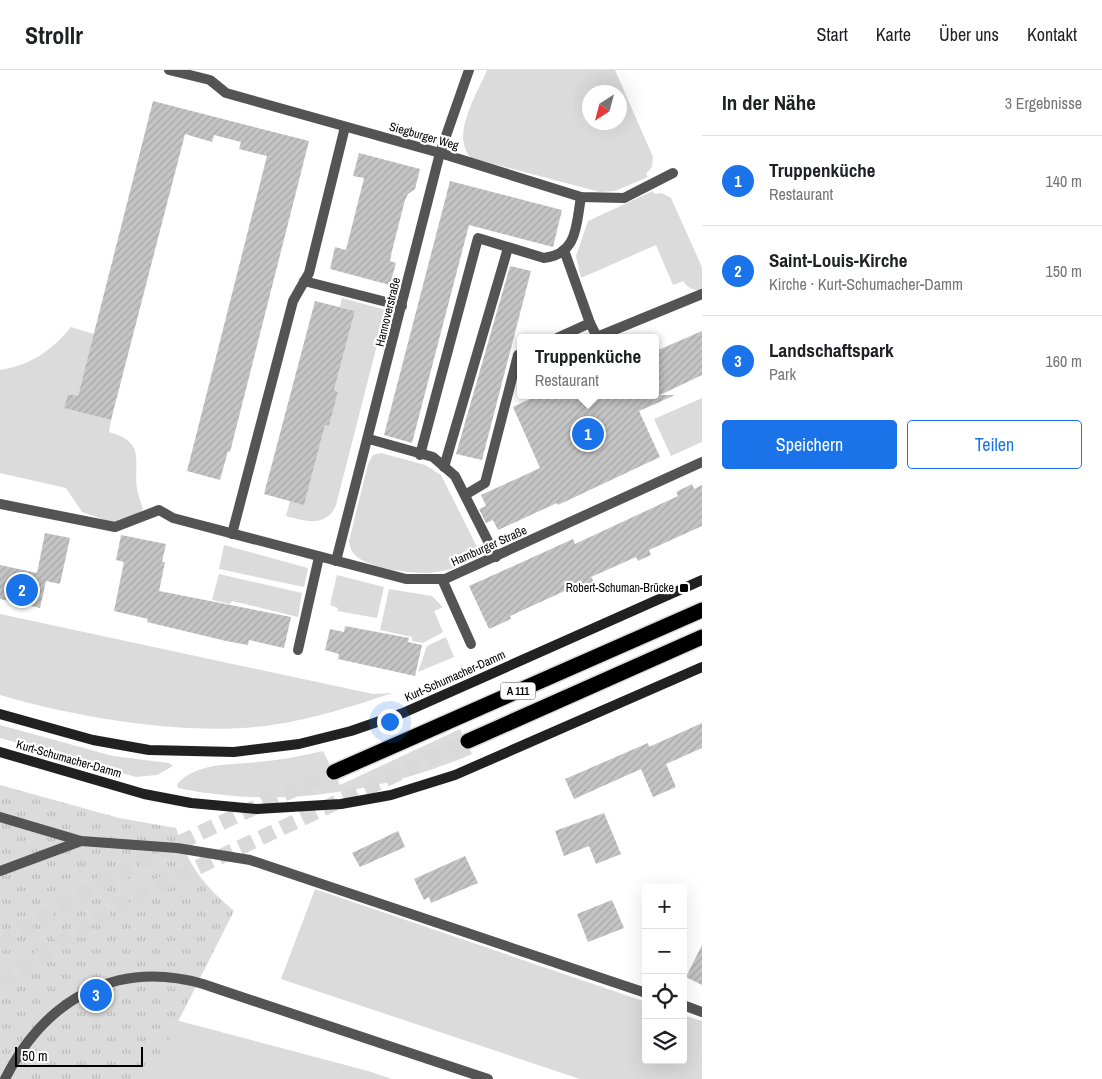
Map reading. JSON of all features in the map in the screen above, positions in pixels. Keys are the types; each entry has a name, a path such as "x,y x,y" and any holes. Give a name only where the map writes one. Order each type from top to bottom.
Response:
{"highway":[{"name":"A 111","path":"334,772 702,610"},
{"name":"A 111","path":"468,741 702,637"}],"main road":[{"name":"Kurt-Schumacher-Damm","path":"0,714 86,738 149,750 234,752 299,744 351,731 402,713 702,580"},
{"name":"Kurt-Schumacher-Damm","path":"0,752 144,794 191,803 257,809 341,804 391,795 455,775 702,667"}],"lane":[{"name":"Siegburger Weg","path":"169,70 210,80 226,93 440,153 581,196 624,198 673,173"},
{"name":"Hannoverstraße","path":"336,562 369,439 440,153 468,70"},
{"path":"232,534 293,301 309,273 345,127"},
{"path":"420,455 478,238 544,258 564,253 571,244 581,196"},
{"path":"444,467 508,248"},
{"path":"564,253 595,334"},
{"path":"304,281 402,306"},
{"path":"607,334 702,294"},
{"path":"566,334 590,323"},
{"path":"465,495 485,483 517,359"},
{"path":"369,439 420,455 433,457 455,476 496,556"},
{"name":"Hamburger Straße","path":"0,504 114,527 159,510 173,518 336,562 406,579 442,579 462,572 702,462"},
{"path":"298,650 319,557"},
{"path":"442,579 471,644"},
{"path":"0,817 80,841 177,848 250,860 642,992"},
{"path":"0,871 80,841"},
{"path":"5,1079 21,1049 33,1033 46,1019 72,1000 100,986 122,980 166,976 203,984 488,1079"},
{"path":"687,1006 702,1012"}],"green space":[{"path":"487,70 615,70 622,85 582,85 582,130 627,130 627,97 653,157 652,167 646,174 648,177 615,191 600,192 471,158 465,149 463,138 467,115"},
{"path":"653,191 654,194 662,193 671,198 702,267 702,289 691,289 683,281 673,285 656,245 581,278 576,256 588,221"},
{"path":"342,298 386,310 336,505 327,517 321,520 300,520 286,516 290,501 304,504 325,425 329,426 338,392 334,390 355,311 340,307"},
{"path":"71,327 94,334 78,396 68,394 64,408 111,420 109,432 129,441 134,447 136,454 137,489 143,509 140,513 116,524 82,512 66,488 0,473 0,370 21,365 40,356"},
{"path":"702,398 702,442 671,456 654,419"},
{"path":"381,453 425,465 441,475 479,551 478,556 455,568 422,573 380,567 361,560 355,555 349,541 368,464 373,455"},
{"path":"224,545 308,568 304,587 219,569"},
{"path":"219,574 302,593 298,617 232,601 230,604 212,600"},
{"path":"337,575 384,587 377,618 337,611 338,608 330,605"},
{"path":"389,589 432,596 443,607 434,611 443,632 423,643 412,641 412,637 380,630"},
{"path":"0,614 373,694 393,693 318,716 272,725 241,728 171,727 99,718 64,711 0,695"},
{"path":"446,637 454,657 418,672 427,646"},
{"path":"0,725 113,756 169,763 173,766 157,775 136,777 0,738"},
{"path":"460,729 472,754 437,768 365,787 328,794 252,797 178,788 177,784 185,777 204,768 282,759 323,751 340,785"},
{"path":"0,785 119,818 176,828 186,854 198,874 234,911 149,1079 0,1079"},
{"path":"315,889 642,1001 642,1064 687,1064 687,1016 702,1021 702,1079 580,1079 281,979"},
{"path":"172,1019 368,1071 392,1079 53,1079"}],"building":[{"path":"153,101 309,141 230,452 228,451 220,480 187,471 267,156 239,149 241,142 214,135 212,142 185,134 111,420 64,408 68,394 78,396"},
{"path":"359,153 420,169 415,189 408,194 405,200 390,261 396,263 390,285 330,269 335,247 346,250 364,178 353,176"},
{"path":"450,181 562,210 553,247 469,225 412,443 384,435"},
{"path":"510,266 531,271 482,460 456,454"},
{"path":"315,301 355,311 334,390 338,392 329,426 325,425 304,505 264,494"},
{"path":"702,331 702,375 660,395 675,395 639,411 660,457 558,505 557,503 498,530 493,520 486,523 479,509 486,506 481,495 540,468 513,407 530,399 659,399 659,350"},
{"path":"692,484 694,489 702,485 702,526 649,550 651,555 638,561 636,557 591,577 594,582 572,592 571,588 510,616 511,619 489,629 469,586 573,539 575,544 678,496 676,492"},
{"path":"45,533 70,538 60,584 46,581 40,608 0,599 0,565 37,573"},
{"path":"121,535 166,544 162,562 165,562 159,591 291,617 284,648 249,640 248,645 226,641 147,622 148,619 114,611 124,562 116,560"},
{"path":"345,626 409,638 408,642 422,645 415,676 338,659 339,654 325,650 330,629 344,632"},
{"path":"702,723 702,748 666,764 676,787 653,797 641,769 574,799 565,779 648,743 649,747"},
{"path":"604,813 621,854 596,864 589,846 564,856 555,831"},
{"path":"398,831 405,847 360,867 352,853"},
{"path":"465,856 478,883 431,903 429,897 424,900 414,879"},
{"path":"612,900 624,928 588,942 577,914"},
{"path":"702,945 702,985 687,978"}],"tunnel":[{"path":"0,983 119,904 468,741"},
{"path":"0,945 80,895 163,851 334,772"}],"place":[{"name":"Truppenküche","path":"588,434"},
{"name":"Robert-Schuman-Brücke","path":"684,588"},
{"name":"Saint-Louis-Kirche","path":"22,590"},
{"name":"Landschaftspark","path":"96,995"}]}
